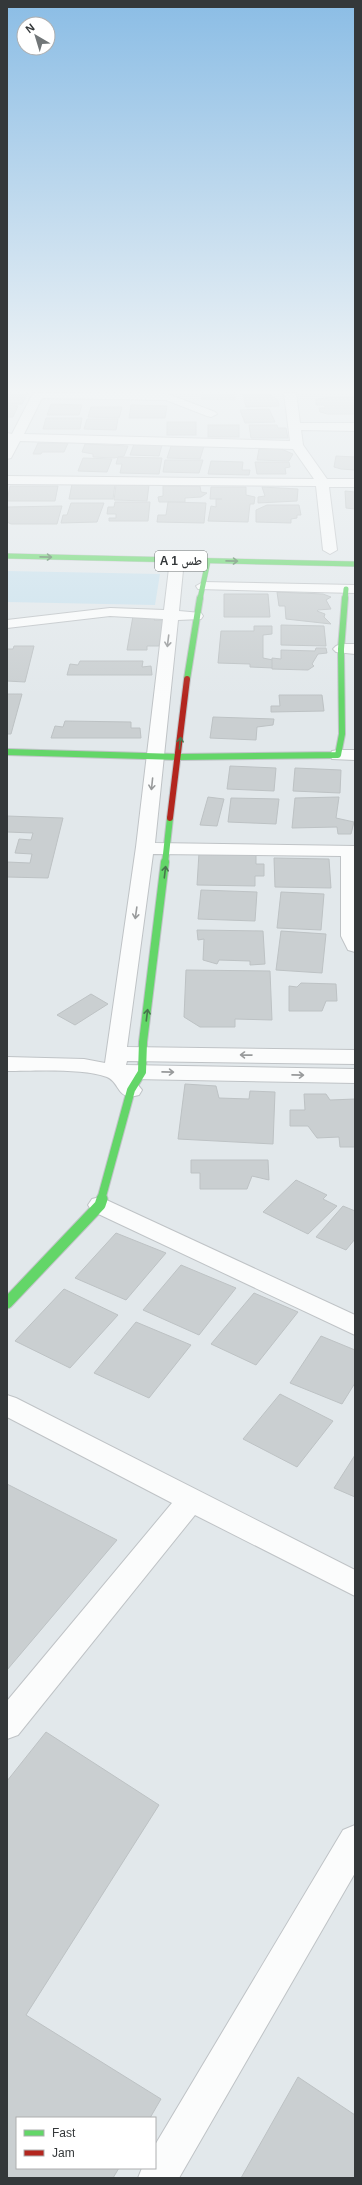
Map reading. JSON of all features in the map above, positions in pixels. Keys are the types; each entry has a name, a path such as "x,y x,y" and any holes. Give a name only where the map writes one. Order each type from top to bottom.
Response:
{"main road":[{"name":"A 1 طس","path":"7,556 355,564"},
{"path":"7,1303 100,1205 131,1090 142,1063 182,719 196,616 208,561"},
{"path":"7,752 178,757 338,755 342,734 351,589"}],"street":[{"path":"324,495 332,550"},
{"path":"131,1090 115,1063 145,848 158,718 177,560"},
{"path":"203,586 351,589"},
{"path":"7,624 72,614 110,612 196,616"},
{"path":"158,718 182,719"},
{"path":"338,755 355,755"},
{"path":"145,848 353,851 351,936 355,946"},
{"path":"7,1064 84,1066 115,1063 355,1056"},
{"path":"142,1063 355,1076"},
{"path":"100,1205 355,1326"},
{"path":"7,1405 355,1584"},
{"path":"7,1725 191,1500"},
{"path":"157,2178 351,1856"}],"shaded area":[{"path":"7,571 160,574 155,605 7,602"}],"building":[{"path":"8,495 56,495 55,501 7,501"},
{"path":"70,495 114,495 113,499 69,499"},
{"path":"115,495 148,495 147,501 114,500"},
{"path":"204,495 201,497 185,498 185,502 159,502 158,497"},
{"path":"210,495 246,495 255,497 254,504 250,504 248,522 208,521 211,506 216,507 216,499 210,499"},
{"path":"298,495 297,501 258,503 258,497"},
{"path":"345,495 355,495 355,509 346,508"},
{"path":"115,502 150,502 148,521 109,521 109,518 116,518 116,514 107,514 108,507 114,507"},
{"path":"168,502 206,503 204,523 157,522 158,515 166,515"},
{"path":"71,503 104,503 97,522 61,523 63,515 67,515"},
{"path":"267,505 299,505 301,515 297,515 297,518 291,519 291,523 256,522 256,510"},
{"path":"62,506 57,524 11,524 7,522 7,507"},
{"path":"277,592 323,594 331,597 326,600 331,609 317,611 325,614 324,617 331,624 286,619 285,606 279,606"},
{"path":"224,594 268,594 270,617 224,617"},
{"path":"133,616 156,617 154,620 164,620 159,646 147,646 147,650 127,650"},
{"path":"281,625 324,626 326,646 281,645"},
{"path":"254,626 272,626 272,634 263,635 263,658 273,660 273,668 250,667 250,664 218,663 221,631 254,631"},
{"path":"14,646 34,646 25,682 7,681 7,649 13,649"},
{"path":"316,648 326,648 327,653 318,654 312,664 314,666 308,670 272,669 272,658 281,659 281,650 315,651"},
{"path":"80,661 143,661 142,667 151,666 152,675 67,675 70,664 78,665"},
{"path":"7,694 22,694 11,734 7,734"},
{"path":"279,695 322,695 324,711 271,712 271,706 280,706"},
{"path":"213,717 274,719 273,725 257,727 256,740 210,738"},
{"path":"65,721 131,722 131,728 140,728 141,738 51,738 55,726 63,727"},
{"path":"230,766 276,768 274,791 227,789"},
{"path":"295,768 341,770 340,793 293,791"},
{"path":"208,797 224,799 217,826 200,825"},
{"path":"339,797 336,818 354,822 351,834 338,834 337,827 292,828 295,798"},
{"path":"231,798 279,799 276,824 228,822"},
{"path":"7,816 63,818 48,878 7,877 7,862 30,863 32,854 15,853 19,839 31,840 33,833 7,832"},
{"path":"199,853 256,854 256,864 264,864 264,876 255,876 255,886 197,885"},
{"path":"274,858 329,859 331,888 275,887"},
{"path":"201,890 257,892 255,921 198,919"},
{"path":"281,892 324,894 321,930 277,928"},
{"path":"197,930 263,931 265,964 250,965 250,961 219,960 217,964 203,960 204,939 198,940"},
{"path":"281,931 326,934 322,973 276,970"},
{"path":"186,970 270,971 272,1020 235,1019 235,1027 200,1027 184,1017"},
{"path":"301,983 336,984 337,1001 326,1001 322,1011 289,1011 289,986 297,987"},
{"path":"91,994 108,1004 75,1025 57,1015"},
{"path":"185,1084 216,1086 219,1098 249,1099 250,1091 275,1092 273,1144 178,1139"},
{"path":"304,1094 326,1094 330,1100 355,1099 355,1147 340,1147 339,1137 317,1138 308,1126 290,1126 290,1110 305,1110"},
{"path":"191,1160 268,1160 269,1180 252,1176 247,1189 200,1189 200,1173 191,1173"},
{"path":"296,1180 327,1195 323,1199 337,1206 308,1234 263,1212"},
{"path":"343,1206 355,1211 355,1239 346,1250 316,1237"},
{"path":"116,1233 166,1253 126,1300 75,1278"},
{"path":"181,1265 236,1288 199,1335 143,1310"},
{"path":"64,1289 118,1315 70,1368 15,1341"},
{"path":"254,1293 298,1312 256,1365 211,1344"},
{"path":"136,1322 191,1345 149,1398 94,1373"},
{"path":"321,1336 355,1350 355,1383 342,1404 290,1383"},
{"path":"280,1394 333,1421 297,1467 243,1439"},
{"path":"355,1455 355,1497 334,1488"},
{"path":"7,1484 117,1540 7,1670"},
{"path":"46,1732 159,1805 26,2015 161,2099 151,2117 16,2117 16,2169 118,2169 113,2178 7,2178 7,1781"},
{"path":"298,2077 355,2115 355,2178 241,2178"}],"traffic: fast":[{"path":"7,556 355,564"},
{"path":"187,679 196,616 208,561"},
{"path":"7,752 178,757 338,755 342,734 341,649 346,589"},
{"path":"7,1303 100,1205 131,1090 142,1072 143,1042 170,818"}],"traffic: jam":[{"path":"170,818 187,679"}]}
